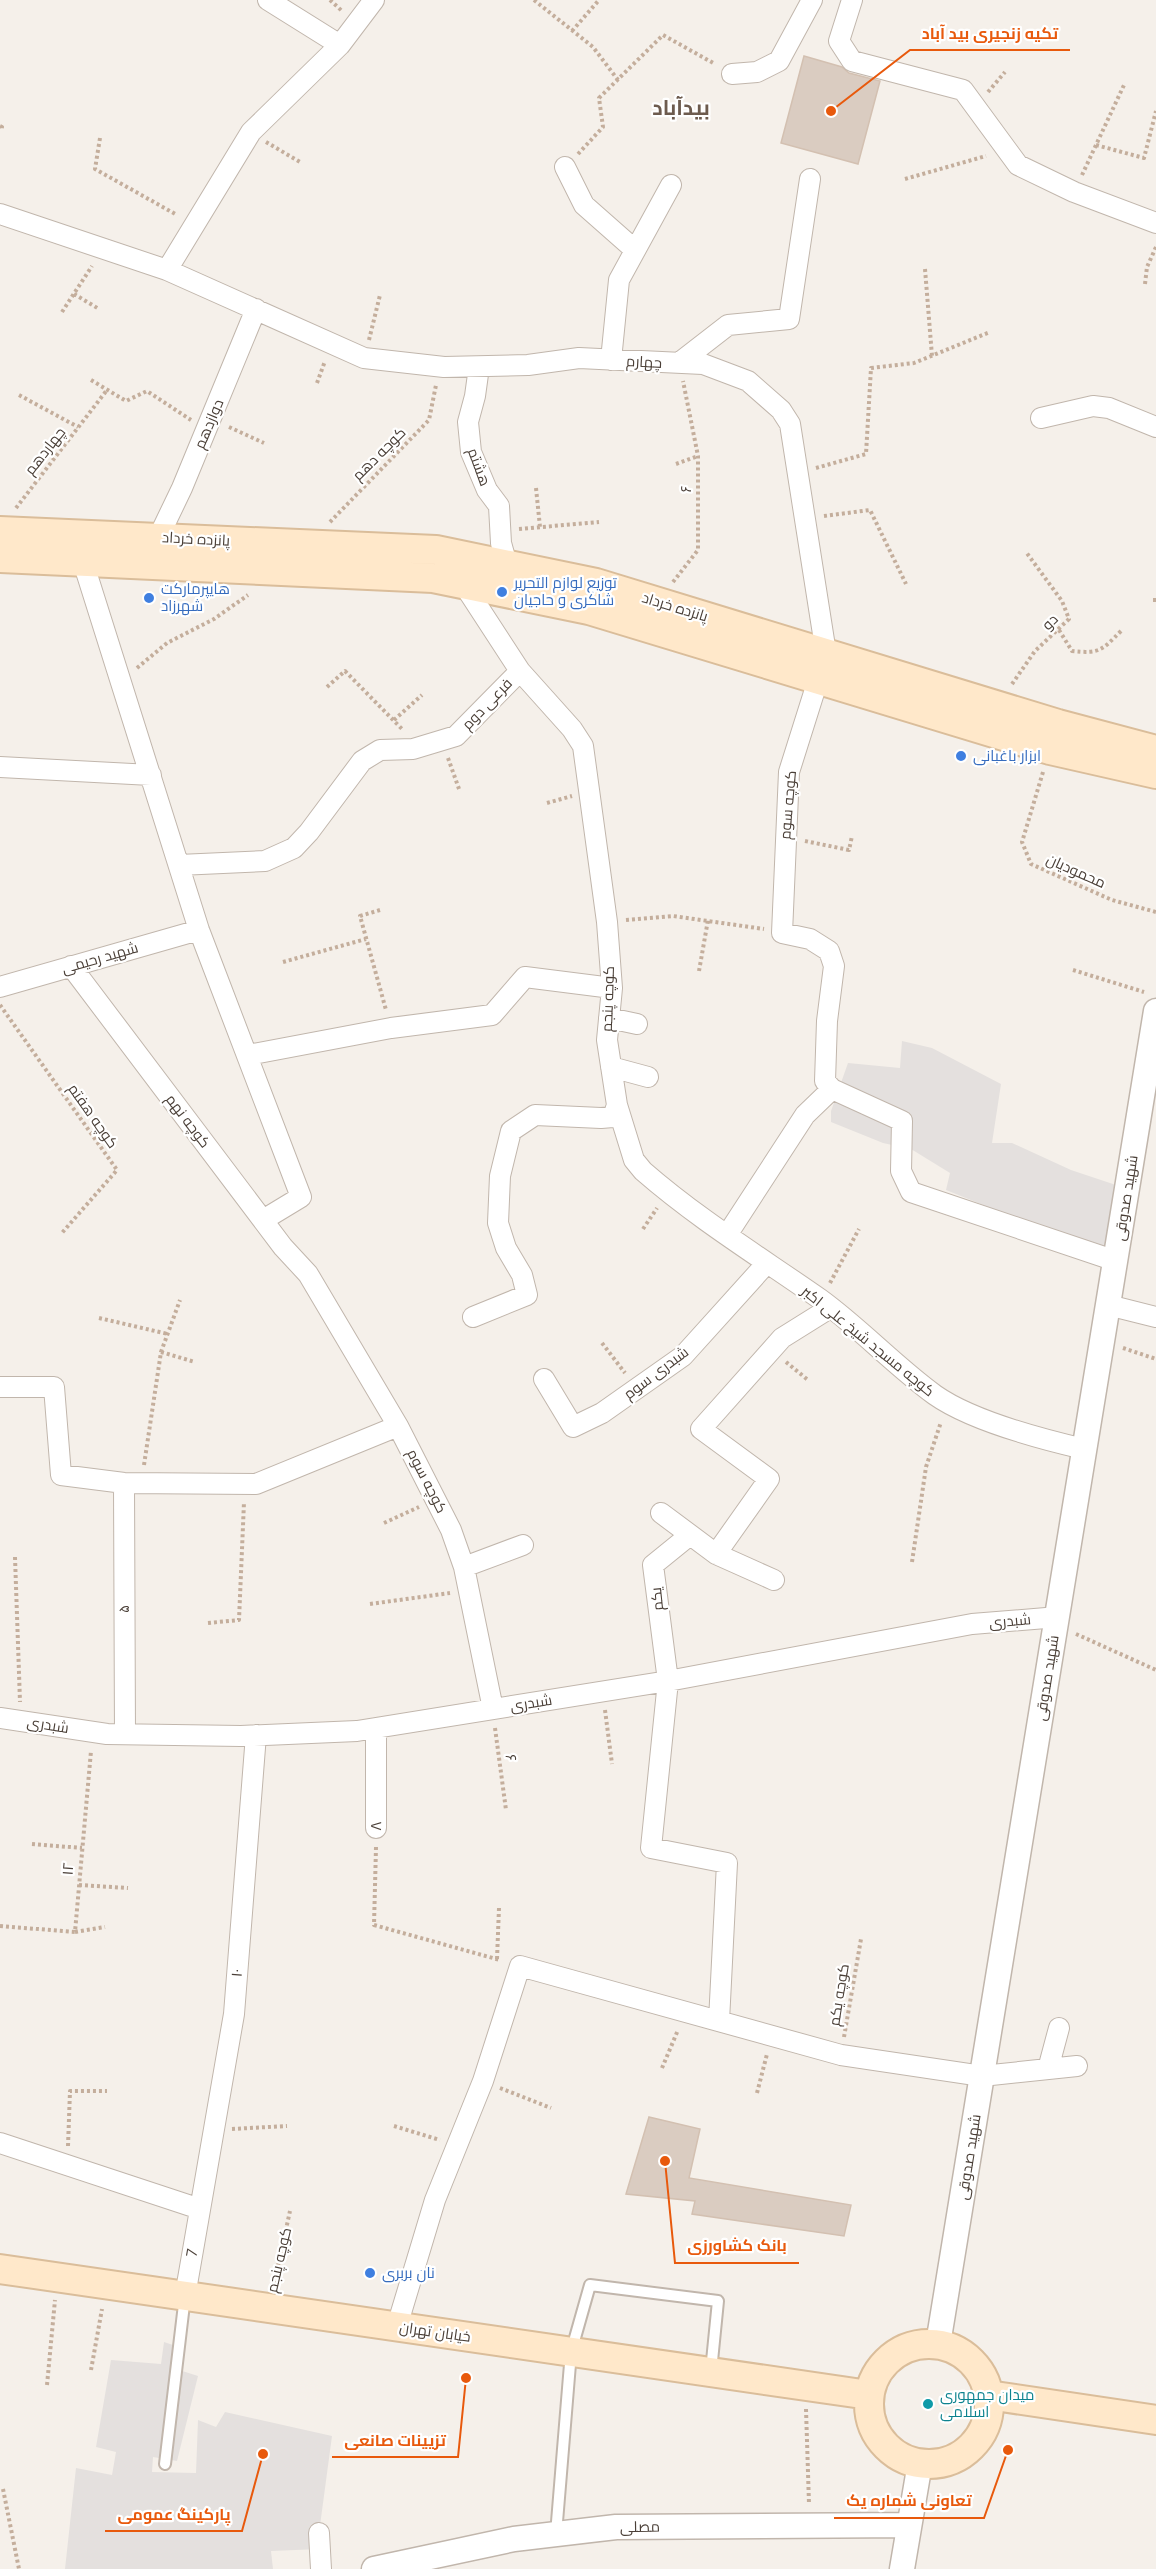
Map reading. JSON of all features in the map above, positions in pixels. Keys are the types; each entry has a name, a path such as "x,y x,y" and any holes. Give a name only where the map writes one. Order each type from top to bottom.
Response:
{"main road":[{"name":"پانزده خرداد","path":"6,521 158,538 436,550 596,583 657,602 822,667 1050,750 1156,774"},
{"name":"پانزده خرداد","path":"0,558 432,578 589,610 822,667 1002,707 1156,750"},
{"name":"خیابان تهران","path":"0,2269 869,2395"},
{"path":"938,2344 956,2351 971,2362 982,2377 988,2405 971,2447 956,2458 938,2464 920,2463 902,2458 886,2447 875,2432 870,2414 869,2395 874,2376 886,2361 901,2350 919,2345 938,2344"},
{"path":"988,2405 1156,2420"},
{"path":"988,2405 1156,2438"}],"street":[{"path":"268,0 340,45"},
{"path":"167,270 250,132 340,45 374,0"},
{"path":"732,74 757,72 779,61 812,0"},
{"path":"852,0 839,41 852,61 963,90 1018,165 1074,192 1156,224"},
{"path":"565,167 584,205 635,250"},
{"path":"680,363 728,325 789,319 810,179"},
{"path":"611,360 619,280 671,185"},
{"name":"چهارم","path":"0,213 167,270 364,358 438,367 528,365 579,358 703,364 748,381 781,410 790,424 805,519 822,667"},
{"name":"دوازدهم","path":"158,538 209,425 256,309"},
{"name":"هشتم","path":"479,367 468,422 471,452 487,490 499,506 507,565"},
{"path":"1041,418 1093,406 1109,408 1156,427"},
{"path":"83,562 199,930 301,1197 263,1220"},
{"name":"کوچه پنجم","path":"464,585 520,671 572,729 583,746 607,922 612,988 607,1040 617,1105"},
{"name":"کوچه سوم","path":"782,933 789,772 822,667"},
{"name":"فرعی دوم","path":"179,866 265,861 294,848 309,832 362,761 380,750 420,747 456,736 520,671"},
{"path":"0,767 151,775"},
{"name":"شهید رحیمی","path":"0,987 199,930"},
{"path":"782,933 810,939 829,951 834,966 827,1020 825,1081 832,1089 902,1121 901,1171 911,1192 1116,1261"},
{"name":"کوچه نهم","path":"71,966 283,1247 308,1274"},
{"path":"248,1055 391,1028 492,1016 525,976 612,988"},
{"name":"شهید صدوقی","path":"938,2344 1116,1261 1151,1002"},
{"path":"609,1017 637,1024"},
{"path":"611,1067 648,1077"},
{"path":"727,1235 806,1114 832,1089"},
{"path":"473,1317 527,1295 522,1275 506,1248 498,1223 500,1176 511,1131 534,1114 613,1117 617,1105"},
{"name":"کوچه مسجد شیخ علی اکبر","path":"617,1105 634,1160 642,1171 766,1264 825,1304 937,1396 977,1416 1038,1439 1084,1449"},
{"name":"شبدری سوم","path":"544,1380 573,1427 602,1413 683,1356 766,1264"},
{"name":"کوچه سوم","path":"308,1274 398,1426 451,1530 464,1567 493,1709"},
{"path":"716,1554 769,1479 701,1429 782,1338 825,1304"},
{"path":"1108,1305 1156,1317"},
{"path":"0,1387 54,1387 61,1475 133,1483 256,1485 398,1426"},
{"name":"۵","path":"125,1734 133,1483"},
{"path":"661,1513 716,1554 774,1580"},
{"name":"یکم","path":"668,1682 653,1565 690,1535"},
{"path":"464,1567 523,1545"},
{"name":"شبدری","path":"0,1718 92,1732 125,1734 256,1735 357,1731 668,1682 972,1624 1057,1622"},
{"path":"668,1682 651,1848 727,1863 719,2021"},
{"name":"۸","path":"376,1728 376,1828"},
{"name":"۱۰","path":"200,2210 234,2014 256,1735"},
{"path":"397,2326 435,2200 455,2145 483,2081 520,1966 841,2055 982,2076 1077,2066"},
{"path":"1048,2070 1059,2028"},
{"path":"0,2143 200,2210"},
{"name":"7","path":"185,2296 200,2210"},
{"path":"902,2569 920,2463"},
{"name":"مصلی","path":"374,2569 514,2539 616,2527 909,2525"},
{"path":"320,2533 321,2569"}],"lane":[{"path":"556,2534 571,2352 590,2285 718,2301 711,2372"},
{"path":"165,2464 185,2296"}],"path":[{"path":"534,0 593,47 618,80"},
{"path":"572,31 599,0"},
{"path":"565,167 603,127 599,98 663,35 732,74"},
{"path":"1074,192 1124,84"},
{"path":"1096,145 1144,158 1156,111"},
{"path":"250,132 300,162"},
{"path":"100,138 95,169 194,224"},
{"path":"905,179 1007,150"},
{"path":"1145,284 1147,267 1156,247"},
{"path":"62,312 104,248"},
{"path":"925,270 932,356"},
{"path":"74,294 99,309"},
{"path":"364,358 380,295"},
{"path":"798,473 866,454 871,368 914,363 990,332"},
{"name":"۶","path":"657,602 698,550 698,456 680,363"},
{"name":"کوچه دهم","path":"309,544 429,420 438,367"},
{"path":"92,380 126,401 147,391 209,425 264,443"},
{"name":"چهاردهم","path":"6,521 107,390"},
{"path":"19,395 78,427"},
{"path":"676,464 698,456"},
{"path":"536,488 540,527"},
{"path":"805,519 870,510 906,584"},
{"path":"501,530 599,522"},
{"name":"دو","path":"1002,707 1013,680 1035,651 1069,619 1062,601 1026,552"},
{"path":"122,681 167,643 214,619 252,592"},
{"path":"1059,630 1072,651 1090,653 1103,650 1121,631"},
{"path":"327,687 345,671 420,747"},
{"path":"394,720 422,695"},
{"path":"441,740 459,789"},
{"name":"محمودیان","path":"1050,750 1022,842 1031,864 1112,900 1156,912"},
{"path":"785,837 849,850 852,836"},
{"path":"380,910 360,916 391,1028"},
{"path":"607,922 673,916 782,933"},
{"path":"699,971 708,920"},
{"path":"283,962 366,939"},
{"path":"1073,970 1151,1002"},
{"name":"کوچه هفتم","path":"0,1005 117,1170 61,1234"},
{"path":"825,1304 859,1228"},
{"path":"133,1483 161,1352 180,1300"},
{"path":"99,1318 168,1334"},
{"path":"1102,1341 1156,1359"},
{"path":"602,1343 637,1388"},
{"path":"771,1350 808,1380"},
{"path":"161,1352 195,1362"},
{"path":"912,1563 926,1467 947,1402"},
{"path":"208,1623 239,1620 244,1484"},
{"path":"384,1523 436,1499"},
{"path":"15,1557 21,1721"},
{"path":"370,1604 469,1590"},
{"path":"1057,1622 1156,1670"},
{"path":"602,1692 612,1764"},
{"name":"۶","path":"493,1709 506,1810"},
{"name":"۱۲","path":"75,1932 92,1732"},
{"name":"۸","path":"376,1828 374,1924 497,1959"},
{"path":"32,1844 82,1848"},
{"path":"79,1885 129,1888"},
{"path":"500,1908 497,1959 520,1966"},
{"path":"0,1926 75,1932 105,1928"},
{"name":"کوچه یکم","path":"841,2055 861,1939"},
{"path":"662,2068 686,2012"},
{"path":"757,2093 772,2036"},
{"path":"483,2081 551,2108"},
{"path":"68,2165 70,2091 107,2091"},
{"path":"213,2130 287,2126"},
{"path":"394,2126 455,2145"},
{"name":"کوچه پنجم","path":"268,2308 290,2211"},
{"path":"46,2385 57,2277"},
{"path":"91,2370 106,2284"},
{"path":"806,2385 810,2525"},
{"path":"3,2489 19,2569"}],"shaded area":[{"path":"902,1041 932,1048 1001,1084 992,1143 1012,1143 1071,1170 1116,1185 1107,1255 946,1190 950,1173 911,1149 883,1143 831,1122 831,1111 848,1063 900,1068"},
{"path":"164,2342 179,2347 176,2369 198,2376 177,2461 153,2457 152,2472 196,2473 198,2420 216,2427 225,2412 332,2436 319,2533 320,2549 271,2551 273,2569 65,2569 76,2468 112,2475 116,2452 96,2447 111,2360 161,2364"}],"building":[{"path":"804,56 842,67 849,73 880,81 858,164 781,143"},
{"path":"649,2117 700,2129 689,2178 851,2205 844,2236 692,2214 695,2201 626,2194"}],"place":[{"name":"تکیه زنجیری بید آباد","path":"831,111"},
{"name":"توزیع لوازم التحریر شاکری و حاجیان","path":"502,592"},
{"name":"هایپرمارکت شهرزاد","path":"149,598"},
{"name":"ابزار باغبانی","path":"961,756"},
{"name":"بانک کشاورزی","path":"665,2161"},
{"name":"نان بربری","path":"370,2273"},
{"name":"تزیینات صانعی","path":"466,2378"},
{"name":"میدان جمهوری اسلامی","path":"928,2404"},
{"name":"تعاونی شماره یک","path":"1008,2450"},
{"name":"پارکینگ عمومی","path":"263,2454"}],"district":[{"name":"بیدآباد","path":"681,108"}]}
